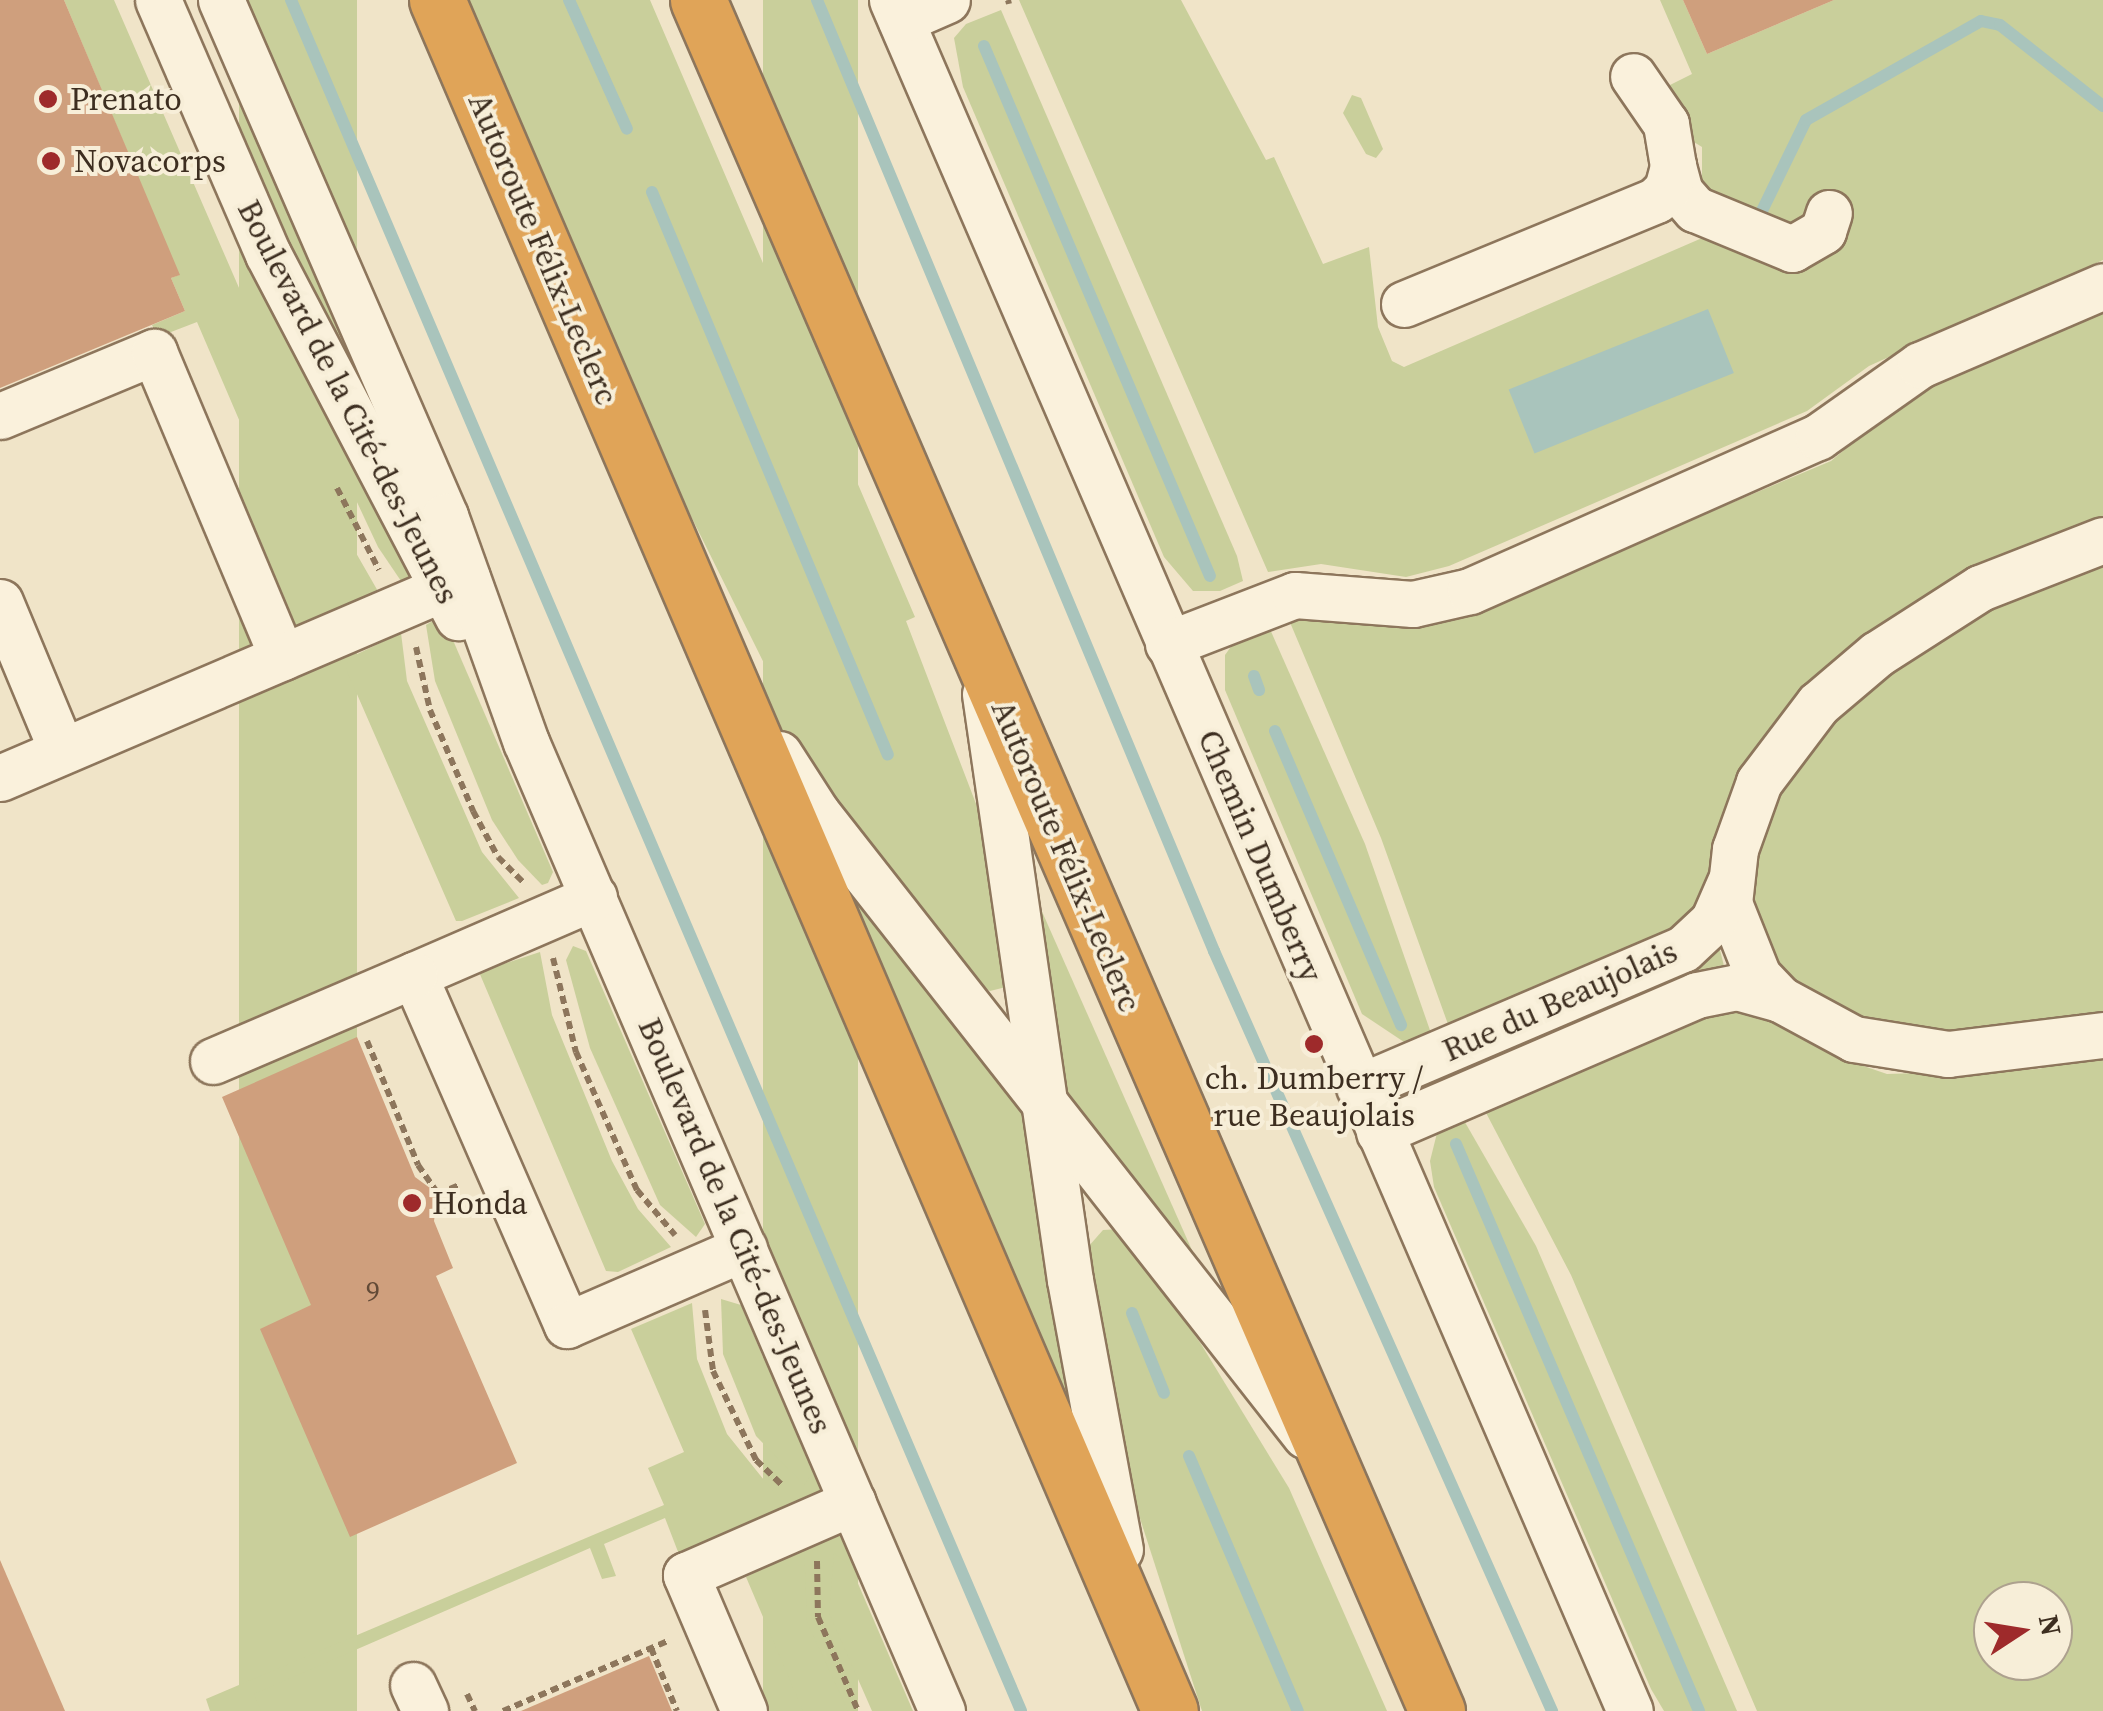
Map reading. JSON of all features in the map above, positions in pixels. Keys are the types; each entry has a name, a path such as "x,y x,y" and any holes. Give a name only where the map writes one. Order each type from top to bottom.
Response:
{"highway":[{"name":"Autoroute Félix-Leclerc","path":"436,0 1170,1711"},
{"name":"Autoroute Félix-Leclerc","path":"698,0 1436,1711"}],"street":[{"name":"Boulevard de la Cité-des-Jeunes","path":"158,0 268,254 454,583"},
{"name":"Boulevard de la Cité-des-Jeunes","path":"221,0 454,583 594,897 942,1711"},
{"path":"896,10 948,0"},
{"name":"Chemin Dumberry","path":"896,10 1630,1711"},
{"path":"1632,76 1666,124 1680,192 1695,209 1792,249 1823,231 1829,213"},
{"path":"1404,304 1656,200 1667,190 1674,166"},
{"path":"1168,644 1295,595 1413,604 1470,591 1818,437 1920,365 2103,286"},
{"path":"0,416 154,352 282,657"},
{"name":"Rue du Beaujolais","path":"1360,1087 1683,950 1714,921 1730,882 1759,782 1818,704 1876,654 1980,588 2103,540"},
{"path":"0,778 454,583"},
{"path":"0,602 62,751"},
{"path":"978,652 1099,1465 1145,1655"},
{"path":"720,662 818,813 1328,1464"},
{"name":"Rue du Beaujolais","path":"1730,882 1740,944 1780,999"},
{"path":"214,1062 594,897"},
{"path":"414,975 567,1326 744,1248"},
{"name":"Rue du Beaujolais","path":"1379,1132 1708,992 1737,987 1780,999 1854,1040 1912,1052 2005,1050 2103,1034"},
{"path":"744,1711 686,1576 853,1502"}],"path":[{"name":"Boulevard de la Cité-des-Jeunes","path":"415,636 424,692 473,812 498,857 530,890"},
{"name":"Boulevard de la Cité-des-Jeunes","path":"552,948 567,1028 636,1190 684,1244"},
{"path":"362,1028 418,1165 438,1194"},
{"name":"Boulevard de la Cité-des-Jeunes","path":"704,1300 713,1371 756,1460 796,1496"},
{"path":"817,1554 818,1617 858,1711"},
{"path":"503,1711 677,1637"},
{"path":"651,1648 677,1711"}],"green space":[{"path":"64,0 114,0 348,539 379,593 303,624 290,621 289,607 314,594 197,322 158,337 152,325 185,311 171,278 179,275"},
{"path":"138,0 414,574 406,579 401,581 378,547 348,483"},
{"path":"239,0 357,0 357,1711 239,1711"},
{"path":"463,0 650,0 915,617 906,621 978,809 998,894 1006,987 990,991 979,984 867,841 805,746 675,484"},
{"path":"763,0 858,0 858,1711 763,1711"},
{"path":"1019,0 1181,0 1266,160 1274,157 1323,264 1369,247 1378,327 1392,361 1404,367 1716,232 1798,230 1728,214 1702,184 1702,147 1689,139 1666,87 1692,74 1660,0 1683,0 1707,54 1834,0 2103,0 2103,260 1869,366 1807,411 1449,566 1406,577 1321,564 1268,572"},
{"path":"1001,10 1237,556 1243,581 1220,591 1193,591 1164,557 963,87 954,38 966,24"},
{"path":"1352,95 1361,98 1383,149 1376,158 1366,154 1343,113"},
{"path":"261,168 347,338 426,522 251,173"},
{"path":"2103,312 2103,525 1807,686 1742,768 1700,904 1686,927 1449,1027 1381,838 1289,620 1417,625 1539,584 1831,461 1906,398"},
{"path":"2103,557 2103,1015 1940,1034 1836,1016 1772,968 1750,918 1757,831 1804,748 1908,656 2009,594"},
{"path":"436,619 446,624 553,872 548,883 542,885 518,860 492,820 435,681 426,625"},
{"path":"1269,627 1365,844 1432,1036 1407,1044 1362,1014 1225,690 1225,655 1235,641"},
{"path":"401,633 407,681 482,852 519,898 462,921 456,921 346,669 349,658"},
{"path":"1032,889 1195,1257 1191,1262 1065,1099"},
{"path":"859,904 1032,1115 1070,1407 854,905"},
{"path":"573,946 586,951 705,1224 696,1237 660,1205 590,1048 566,960"},
{"path":"1720,950 1724,966 1464,1070 1462,1064"},
{"path":"540,952 552,1015 612,1161 638,1209 671,1247 618,1272 606,1271 479,972"},
{"path":"1705,1009 1748,1009 1837,1057 1887,1074 2038,1069 2103,1054 2103,1711 1757,1711 1571,1275 1484,1109"},
{"path":"1462,1117 1536,1246 1737,1711 1664,1711 1651,1689 1434,1187 1430,1161 1437,1133"},
{"path":"1120,1229 1201,1344 1289,1488 1387,1711 1202,1711 1136,1506 1097,1329 1088,1247 1103,1230"},
{"path":"721,1299 741,1305 812,1473 804,1485 756,1436 723,1354"},
{"path":"692,1303 697,1359 727,1434 788,1510 680,1557 665,1518 604,1544 616,1576 602,1579 590,1548 254,1694 261,1711 210,1711 206,1699 664,1505 648,1468 684,1452 631,1329"},
{"path":"804,1546 807,1622 848,1711 803,1711 746,1577"},
{"path":"834,1553 850,1565 913,1711 872,1711 829,1613"}],"water":[{"path":"1708,309 1734,373 1535,454 1509,390"}],"building":[{"path":"0,0 64,0 180,275 171,278 185,311 0,388"},
{"path":"1683,0 1834,0 1707,54"},
{"path":"357,1037 415,1177 438,1194 434,1221 453,1268 436,1276 517,1463 350,1537 260,1329 311,1305 222,1097"},
{"path":"0,1560 65,1711 0,1711"},
{"path":"649,1656 672,1711 521,1711"}],"waterway":[{"path":"291,0 1021,1711"},
{"path":"569,0 627,129"},
{"path":"817,0 1214,951 1552,1711"},
{"path":"1758,219 1806,120 1981,21 2000,25 2103,106"},
{"path":"984,46 1210,576"},
{"path":"652,192 888,755"},
{"path":"1254,676 1259,690"},
{"path":"1275,731 1401,1025"},
{"path":"1456,1144 1699,1711"},
{"path":"1132,1313 1164,1393"},
{"path":"1189,1456 1298,1711"}],"place":[{"name":"Prenato","path":"48,99"},
{"name":"Novacorps","path":"51,161"},
{"name":"ch. Dumberry / rue Beaujolais","path":"1314,1044"},
{"name":"Honda","path":"412,1203"}]}
